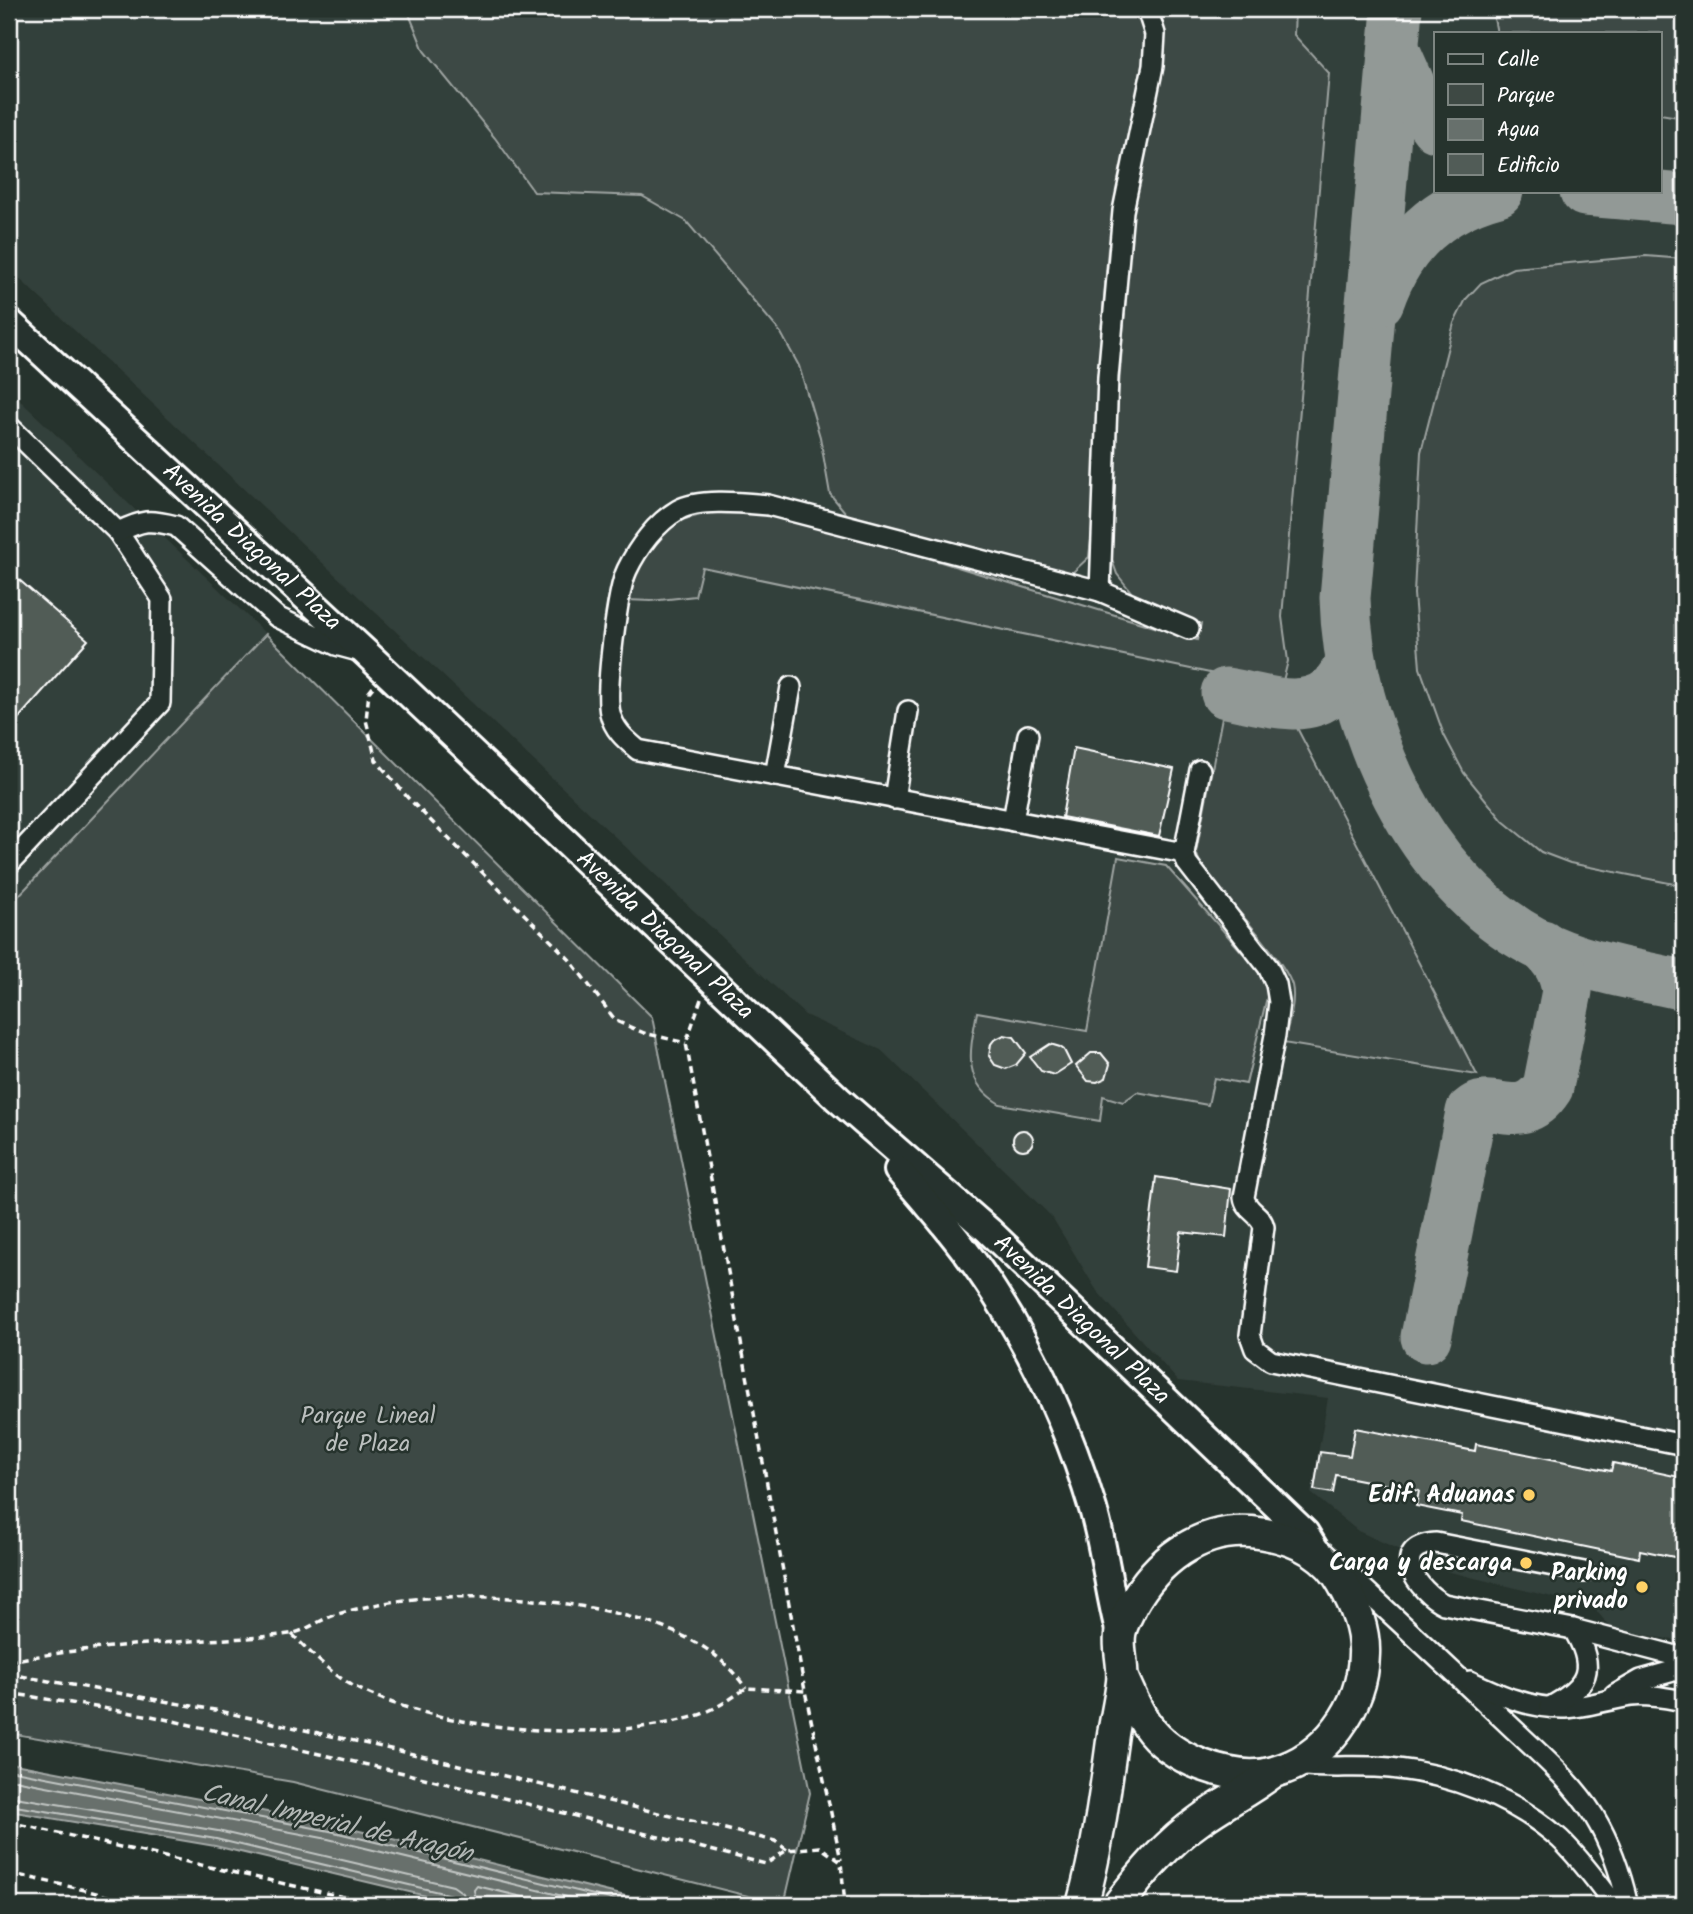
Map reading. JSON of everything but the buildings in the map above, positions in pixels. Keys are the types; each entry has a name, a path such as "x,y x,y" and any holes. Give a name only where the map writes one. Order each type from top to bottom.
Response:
{"highway":[{"path":"1082,1905 1103,1814 1123,1678 1120,1634 1128,1613 1149,1579 1177,1553 1194,1543 1230,1533 1249,1532 1288,1541 1325,1560 1359,1620 1364,1654 1362,1674 1353,1704 1336,1731 1283,1769 1227,1801 1172,1841 1118,1905"},
{"path":"1123,1678 1147,1725 1174,1751 1192,1761 1224,1771 1254,1774 1283,1769"}],"main road":[{"name":"Avenida Diagonal Plaza","path":"9,322 366,653 707,978 838,1099 989,1231 1305,1533 1325,1560"},
{"path":"838,1099 969,1256 1022,1338 1050,1393 1094,1512 1120,1634"}],"street":[{"path":"1100,591 1108,377 1123,211 1153,66 1155,34 1147,9"},
{"path":"9,426 118,532 162,599 160,703 9,864"},
{"path":"1184,853 638,750 619,734 610,712 611,664 626,571 652,531 680,509 719,502 768,505 1100,591 1189,629"},
{"path":"118,532 140,522 176,526 277,617 335,645 366,653"},
{"path":"775,776 791,687"},
{"path":"894,799 908,711"},
{"path":"1013,821 1028,735"},
{"path":"1199,770 1184,853 1188,863 1268,967 1276,984 1279,1002 1244,1197 1245,1205 1260,1217 1264,1227 1250,1335 1255,1349 1271,1361 1684,1445"},
{"path":"1584,1572 1436,1543 1415,1549 1409,1561 1409,1569 1417,1582 1434,1600 1444,1604 1573,1629 1684,1658"},
{"path":"1325,1560 1352,1578 1578,1793 1611,1850 1628,1905"},
{"path":"1550,1707 1576,1691 1584,1681 1587,1670 1584,1647 1573,1629"},
{"path":"1602,1702 1641,1680 1684,1668"},
{"path":"1456,1675 1506,1698 1550,1707 1565,1708 1630,1696 1684,1700"},
{"path":"1283,1769 1390,1768 1422,1772 1476,1788 1525,1813 1560,1839 1584,1864 1615,1905"}],"path":[{"path":"385,672 369,692 366,720 376,760 408,798 570,960 616,1021 644,1033 686,1042"},
{"path":"707,978 686,1042 805,1691 841,1862 845,1905"},
{"path":"9,1661 146,1644 292,1634 332,1616 379,1604 422,1598 482,1597 539,1600 592,1608 677,1633 717,1656 733,1670 746,1688"},
{"path":"292,1634 324,1665 358,1688 456,1720 493,1726 578,1731 647,1726 697,1715 732,1699 746,1688 805,1691"},
{"path":"9,1674 215,1710 413,1754 775,1841 787,1850"},
{"path":"9,1693 151,1716 408,1774 766,1864 787,1850 820,1847 841,1862"},
{"path":"9,1822 379,1905"},
{"path":"9,1873 139,1905"}],"shaded area":[{"path":"9,9 1684,9 1684,1642 1612,1629 1593,1607 1446,1571 1358,1531 1311,1493 1328,1398 1178,1381 1097,1291 1052,1217 881,1050 805,1015 9,269"},
{"path":"9,390 266,634 9,906"}],"green space":[{"path":"407,9 1141,9 1144,13 1148,70 1108,249 1089,557 1071,574 850,518 830,494 820,437 799,366 781,333 686,221 642,196 534,192 495,138 424,51"},
{"path":"1153,9 1295,9 1294,35 1329,73 1282,617 1288,661 1282,685 1229,677 702,567 695,596 651,601 627,600 640,561 659,534 678,521 712,512 749,510 892,547 1197,640 1201,624 1140,603 1117,574 1107,546 1134,186"},
{"path":"1492,9 1684,9 1684,118 1662,114 1662,32 1497,32"},
{"path":"1646,256 1684,259 1684,886 1570,863 1541,852 1503,821 1464,773 1444,735 1420,668 1414,594 1421,452 1454,323 1466,299 1481,283 1513,268"},
{"name":"Parque Lineal de Plaza","path":"266,634 652,1017 810,1793 784,1905 293,1782 9,1733 9,906"},
{"path":"1231,713 1296,726 1477,1075 1283,1043 1293,999 1292,985 1287,973 1266,943 1203,871 1196,852 1222,717"},
{"path":"1118,857 1166,866 1257,969 1268,993 1246,1084 1214,1078 1208,1105 1137,1092 1123,1102 1103,1096 1100,1121 1000,1104 979,1086 971,1064 977,1012 1087,1031"}],"water":[{"name":"Canal Imperial de Aragón","path":"9,1763 331,1824 662,1905 464,1905 215,1846 9,1811"}],"taxiway":[{"path":"1397,9 1345,598 1349,647 1360,697 1376,747 1398,796 1425,841 1457,881 1494,916 1536,943 1572,958 1684,985"},
{"path":"1394,49 1418,103 1434,124"},
{"path":"1379,301 1398,261 1424,230 1457,206 1495,192"},
{"path":"1597,192 1684,199"},
{"path":"1226,693 1281,703 1308,703 1331,691 1351,664"},
{"path":"1426,1337 1471,1112 1488,1106 1517,1109 1527,1106 1538,1100 1548,1087 1567,991 1559,966 1542,945"}],"place":[{"name":"Edif. Aduanas","path":"1529,1495"},
{"name":"Carga y descarga","path":"1526,1563"},
{"name":"Parking privado","path":"1642,1587"}]}
